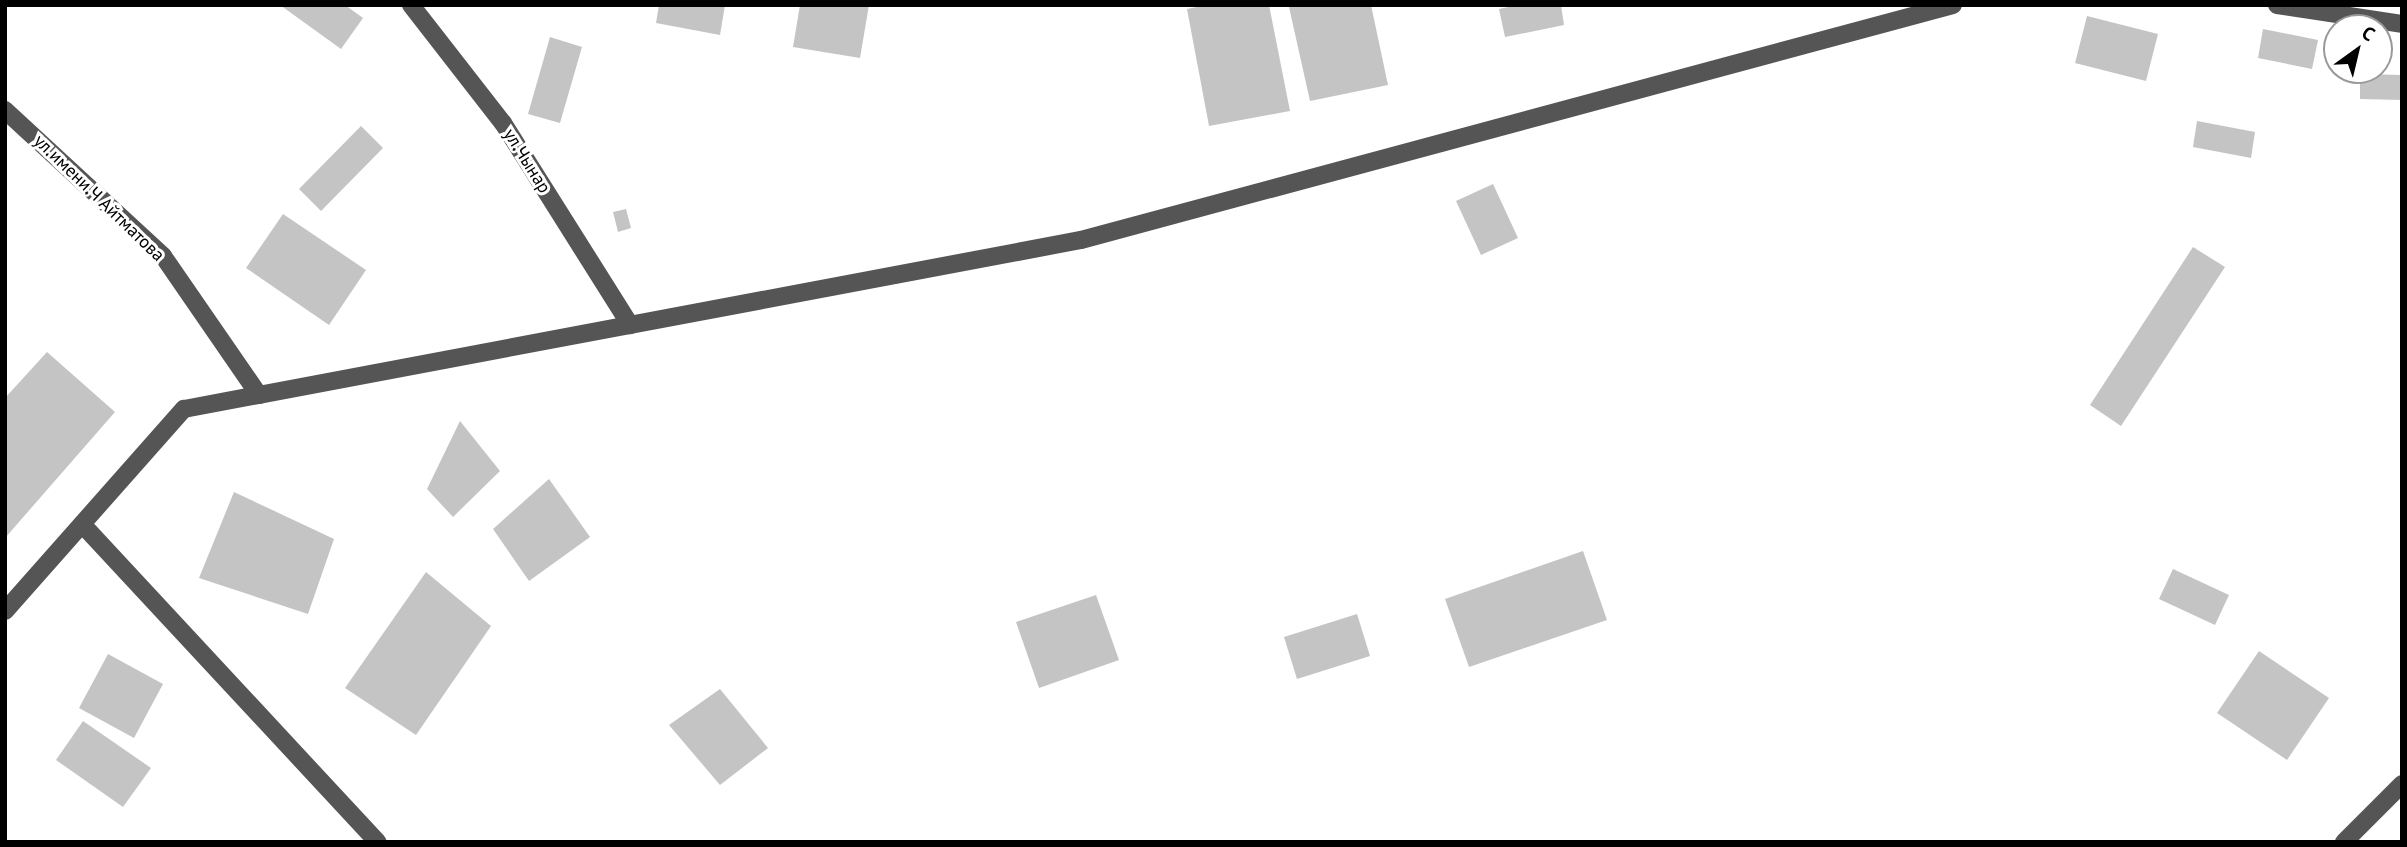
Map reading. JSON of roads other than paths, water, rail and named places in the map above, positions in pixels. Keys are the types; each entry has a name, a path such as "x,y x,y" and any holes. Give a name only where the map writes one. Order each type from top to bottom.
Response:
{"street":[{"name":"ул.Чынар","path":"411,5 503,123 630,325"},
{"path":"5,611 184,409 1081,240 1953,5"},
{"path":"2277,5 2402,24"},
{"name":"ул.имени.Ч Айтматова","path":"5,110 163,256 259,395"},
{"path":"82,524 377,842"},
{"path":"2344,842 2402,784"}]}
